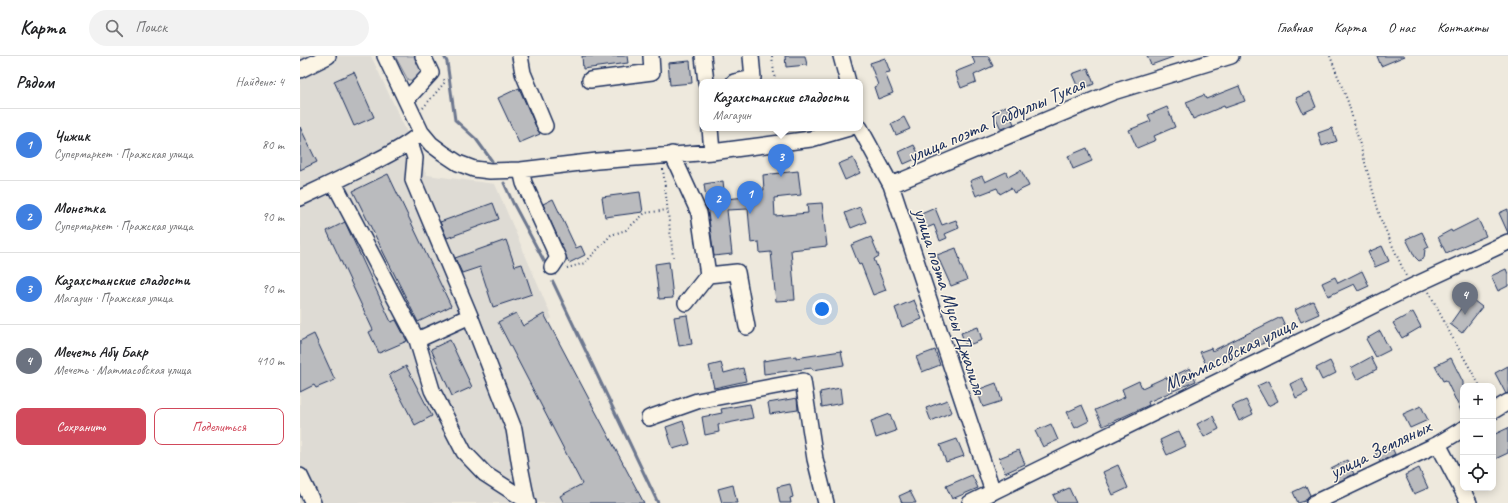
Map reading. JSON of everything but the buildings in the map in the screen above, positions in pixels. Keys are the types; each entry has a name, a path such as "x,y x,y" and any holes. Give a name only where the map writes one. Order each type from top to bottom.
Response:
{"street":[{"path":"300,70 328,56"},
{"path":"385,56 421,132 431,144 458,163 474,169 490,171 521,170 672,154 712,152 811,139 839,131"},
{"path":"406,100 431,73 423,56"},
{"path":"520,56 523,73 545,126"},
{"path":"590,80 652,72 651,56"},
{"path":"703,56 706,79"},
{"path":"748,79 753,78 751,56"},
{"path":"841,56 847,79"},
{"name":"улица поэта Габдуллы Тукая","path":"891,185 1113,92 1231,56"},
{"path":"710,131 712,152"},
{"name":"улица поэта Мусы Джалиля","path":"862,131 891,185 993,492"},
{"path":"300,198 334,183 410,142 421,132"},
{"path":"410,142 415,158 413,180 470,316 514,429 528,502"},
{"path":"672,154 699,213 708,274 686,303"},
{"path":"521,170 524,183 558,258 552,267"},
{"path":"334,183 417,340 432,390 464,452 486,474 528,502"},
{"name":"Матмасовская улица","path":"970,503 1413,286 1508,242"},
{"path":"708,274 738,272 747,327"},
{"path":"417,340 470,316"},
{"path":"649,418 697,401 803,381 815,459 826,503"},
{"path":"1496,409 1508,402"},
{"name":"улица Земляных","path":"1314,503 1438,444 1460,431"},
{"path":"1438,444 1469,503"},
{"path":"300,476 313,503"}],"path":[{"path":"772,56 775,79"},
{"path":"1330,56 1348,102 1381,220 1404,273 1417,295 1428,290 1450,336 1478,383"},
{"path":"663,168 673,257"},
{"path":"552,267 568,268 584,263 611,235 626,230 646,213 667,210"}],"shaded area":[{"path":"300,56 371,56 427,175 495,184 552,318 548,321 644,503 300,503"},
{"path":"395,56 417,56 425,70 418,80 408,80"}],"waterway":[{"path":"444,56 447,62 455,120 476,139 492,161"},
{"path":"504,183 544,261"},
{"path":"553,282 658,503"}],"place":[{"name":"Казахстанские сладости","path":"781,177"},
{"name":"Чижик","path":"750,214"},
{"name":"Монетка","path":"718,219"},
{"name":"Мечеть Абу Бакр","path":"1465,315"}]}
